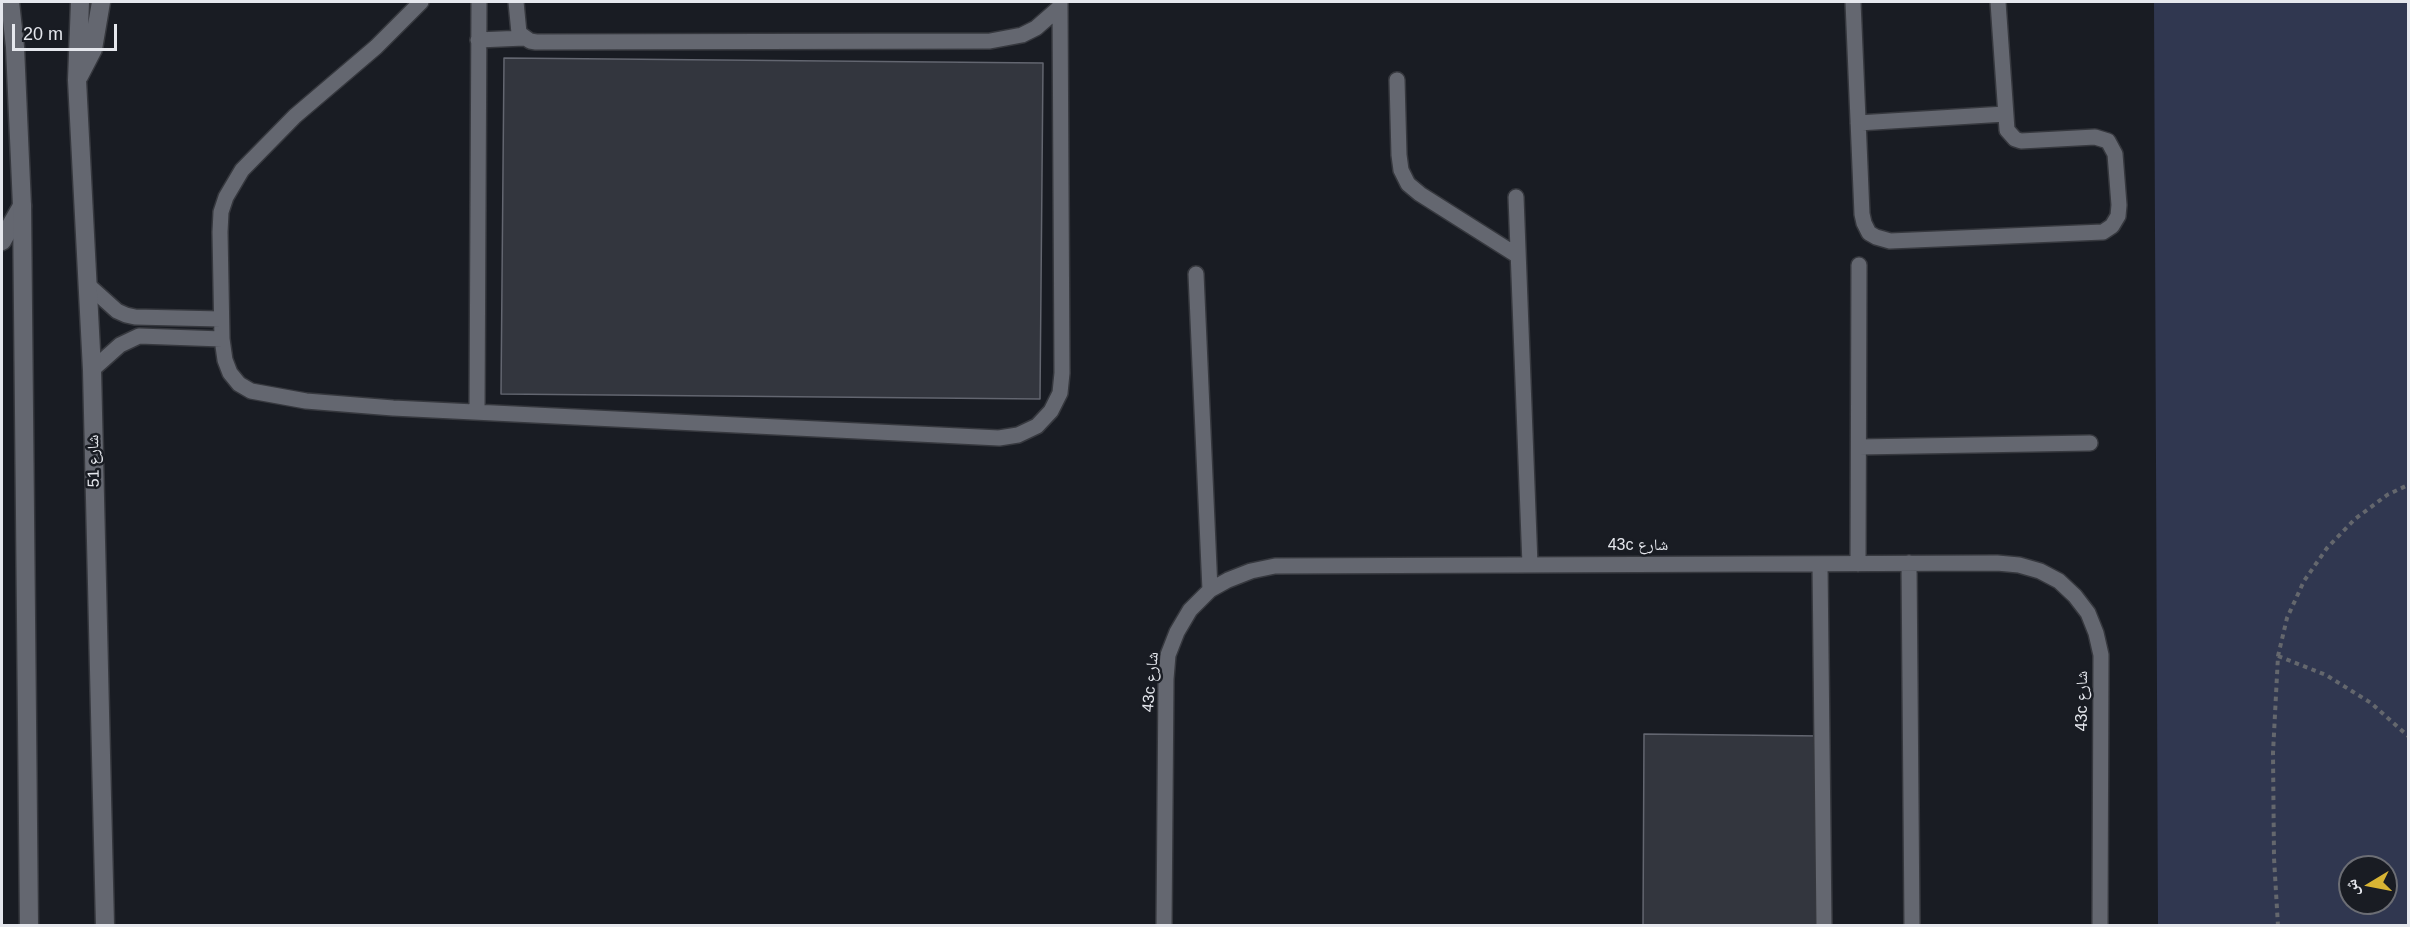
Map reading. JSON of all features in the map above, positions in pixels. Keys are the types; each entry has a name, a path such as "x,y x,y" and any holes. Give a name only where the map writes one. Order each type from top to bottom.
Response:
{"street":[{"path":"10,2 15,47 22,206 29,926"},
{"name":"شارع 51","path":"80,2 77,80 92,370 105,926"},
{"path":"77,80 93,49 101,2"},
{"path":"2,241 22,206"}],"lane":[{"path":"421,2 376,47 295,116 242,170 233,183 221,212 221,319 225,360 230,373 239,384 251,391 306,401 477,412 999,438 1018,435 1037,426 1051,411 1060,393 1062,373 1060,4"},
{"path":"477,412 479,2"},
{"path":"516,2 517,26 524,38"},
{"path":"1853,2 1863,223 1869,232 1876,237 1890,241 2103,232 2112,226 2118,216 2119,205 2115,154 2108,141 2095,137 2022,141 2015,139 2007,130 1998,2"},
{"path":"478,39 524,38 536,42 990,41 1014,37 1036,28 1060,4"},
{"path":"1397,80 1399,155 1401,170 1408,184 1518,256"},
{"path":"1858,123 2006,114"},
{"path":"1516,197 1530,565"},
{"path":"1858,564 1859,265"},
{"path":"1196,274 1210,590"},
{"path":"88,285 117,311 126,315 221,319"},
{"path":"92,370 120,345 139,336 222,339"},
{"path":"1858,447 2090,443"},
{"path":"1820,564 1824,926"},
{"name":"43c شارع","path":"1164,926 1168,655 1190,610 1210,590 1251,571 1275,566 1820,564 2019,565 2040,571 2059,581 2075,596 2088,614 2096,633 2101,655 2100,926"},
{"path":"1909,564 1912,926"}],"path":[{"path":"2278,926 2274,858 2273,753 2278,656 2288,618 2304,581 2327,548 2355,519 2387,495 2409,485"},
{"path":"2278,656 2326,675 2371,703 2409,736"}],"shaded area":[{"path":"2154,2 2408,2 2408,925 2158,925"}],"building":[{"path":"504,58 1043,63 1040,399 501,394"},
{"path":"1644,734 1822,736 1820,926 1643,926"}]}
